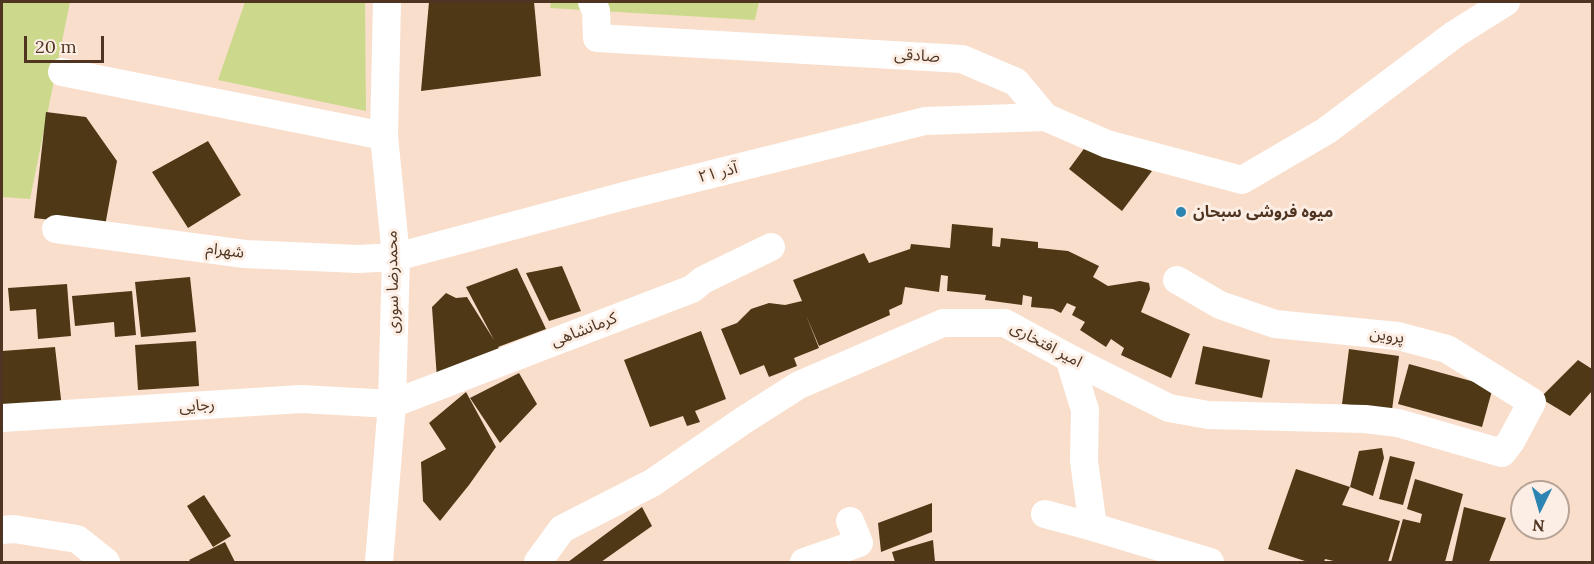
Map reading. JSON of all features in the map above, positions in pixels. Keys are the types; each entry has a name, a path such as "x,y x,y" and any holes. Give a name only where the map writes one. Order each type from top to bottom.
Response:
{"street":[{"name":"محمدرضا سوری","path":"379,562 392,404 396,256 384,136 387,2"},
{"name":"صادقی","path":"592,2 596,11 597,38 962,59 1016,82 1045,117 1107,144 1242,180 1326,131 1455,34 1506,2"},
{"path":"62,72 384,136"},
{"name":"۲۱ آذر","path":"396,256 628,195 925,122 1045,117"},
{"name":"شهرام","path":"56,229 245,254 358,259 396,256"},
{"name":"کرمانشاهی","path":"392,404 692,289 703,280 771,248"},
{"name":"پروین","path":"1177,280 1220,305 1275,324 1398,336 1447,349 1532,402 1502,453"},
{"name":"امیر افتخاری","path":"538,562 562,529 652,483 744,420 799,386 943,323 1005,323 1169,408 1208,416 1365,419 1398,423 1502,453"},
{"path":"1069,358 1085,410 1084,461 1093,527"},
{"name":"رجایی","path":"2,418 301,399 392,404"},
{"path":"1045,514 1210,562"},
{"path":"804,562 859,543 850,520"},
{"path":"2,530 14,529 77,538 106,562"}],"green space":[{"path":"2,2 70,2 30,199 2,197"},
{"path":"245,2 365,2 366,111 218,80"},
{"path":"551,2 759,2 755,20 550,8"}],"building":[{"path":"429,2 534,2 541,76 421,91"},
{"path":"46,112 86,117 117,161 105,226 34,218"},
{"path":"208,141 241,195 188,228 152,172"},
{"path":"1086,146 1152,171 1122,211 1069,169"},
{"path":"952,224 993,228 992,246 1000,247 1001,238 1038,242 1038,248 1068,251 1099,266 1093,277 1108,286 1140,281 1149,283 1150,289 1141,312 1190,334 1171,378 1121,355 1124,348 1111,339 1106,347 1080,330 1085,322 1072,315 1076,307 1067,303 1061,313 1053,309 1031,307 1032,297 1023,295 1022,305 985,300 986,295 947,291 948,276 941,275 939,292 905,287 902,304 889,310 890,315 819,346 806,315 819,348 794,358 797,366 769,377 764,365 740,375 721,329 737,323 751,309 769,303 785,305 802,301 793,280 864,253 869,263 910,249 911,244 950,248"},
{"path":"562,266 581,311 549,321 526,273"},
{"path":"517,268 546,329 498,347 502,352 437,379 432,307 446,293 456,298 467,297 494,340 466,287"},
{"path":"190,277 196,332 141,337 135,282"},
{"path":"67,284 71,336 38,339 36,309 10,311 8,288"},
{"path":"132,291 136,335 115,337 114,322 75,326 72,296"},
{"path":"701,331 726,399 695,411 700,422 687,426 683,416 650,427 624,360"},
{"path":"196,341 199,386 138,390 135,345"},
{"path":"1203,346 1270,360 1262,398 1195,384"},
{"path":"55,347 62,408 3,412 2,351"},
{"path":"1349,349 1399,356 1392,410 1342,404"},
{"path":"1578,360 1592,369 1592,391 1570,416 1540,398"},
{"path":"1409,364 1493,387 1482,427 1398,404"},
{"path":"519,373 537,404 500,443 470,398"},
{"path":"466,392 496,447 440,521 423,501 421,462 446,449 429,423"},
{"path":"1382,448 1384,458 1373,496 1350,487 1359,451"},
{"path":"1390,456 1415,462 1403,505 1379,499"},
{"path":"1296,469 1350,487 1342,505 1400,521 1388,562 1338,562 1325,559 1324,562 1308,562 1268,549"},
{"path":"1415,479 1463,494 1445,562 1391,562 1403,519 1420,523 1422,514 1407,509"},
{"path":"204,495 231,536 213,547 187,506"},
{"path":"932,503 932,532 881,552 878,523"},
{"path":"642,507 652,526 601,562 568,562"},
{"path":"1464,507 1506,518 1489,562 1452,562"},
{"path":"933,540 935,562 895,562 892,552"},
{"path":"225,542 235,562 191,562 189,560"}],"place":[{"name":"میوه فروشی سبحان","path":"1181,212"}]}
